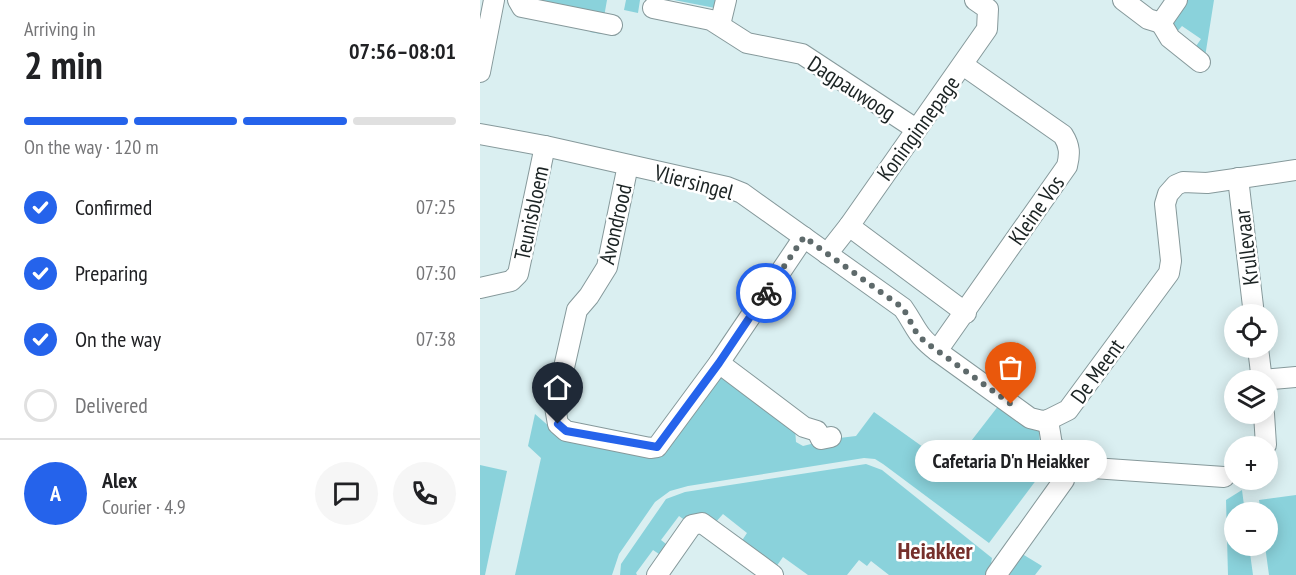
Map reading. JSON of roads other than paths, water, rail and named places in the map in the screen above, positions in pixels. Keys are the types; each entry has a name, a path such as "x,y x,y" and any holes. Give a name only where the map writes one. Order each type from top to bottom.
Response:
{"street":[{"path":"480,72 495,0"},
{"path":"518,0 522,7 612,25"},
{"path":"720,25 726,0"},
{"path":"1123,0 1148,19 1161,23 1170,38 1200,62"},
{"path":"1161,23 1177,0"},
{"name":"Koninginnepage","path":"828,254 987,29 988,3"},
{"name":"Dagpauwoog","path":"653,8 711,20 747,43 802,54 916,129"},
{"name":"Kleine Vos","path":"937,351 966,313 1067,166 1070,155 1068,143 1063,135 963,65"},
{"name":"Vliersingel","path":"480,134 545,146 727,187 742,194 903,308 916,332 937,351 1030,418 1048,420"},
{"name":"Teunisbloem","path":"480,288 511,281 518,274 545,146"},
{"name":"Avondrood","path":"628,165 607,267 589,296 577,310 555,407 558,424 566,431 657,447 719,363 804,237"},
{"path":"1239,178 1296,170"},
{"name":"Krullevaar","path":"1239,178 1253,304"},
{"name":"De Meent","path":"1224,477 1093,468 1076,464 1052,445 1048,420 1068,410 1168,273 1172,261 1165,204 1168,194 1176,185 1183,182 1207,183 1239,178"},
{"path":"849,226 966,313"},
{"path":"719,363 804,427 817,431 821,439 831,437"},
{"path":"1278,378 1296,376"},
{"path":"1000,569 1064,480"},
{"path":"657,575 692,525 702,522 773,575"}],"place":[{"name":"Cafetaria D'n Heiakker","path":"1011,404"}],"district":[{"name":"Heiakker","path":"935,550"}]}
